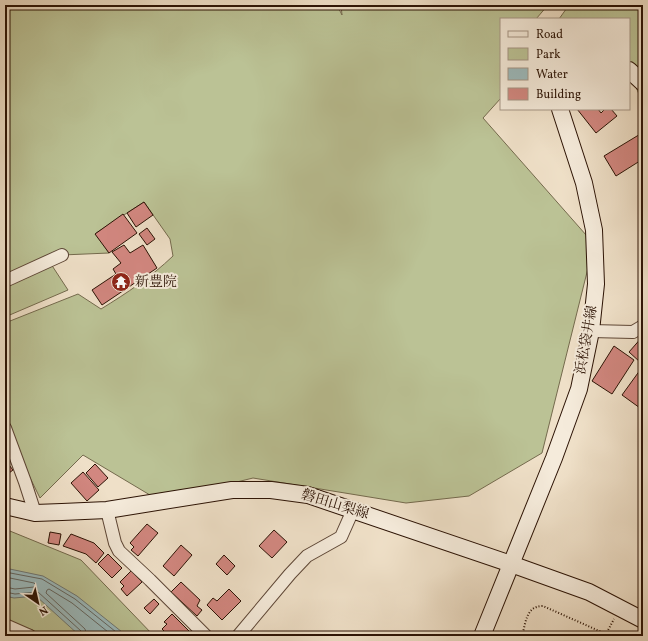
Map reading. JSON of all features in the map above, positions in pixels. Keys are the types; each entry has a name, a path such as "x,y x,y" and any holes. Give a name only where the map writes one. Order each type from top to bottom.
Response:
{"main road":[{"path":"630,71 643,83"},
{"name":"浜松袋井線","path":"511,564 554,458 579,389 591,331 596,284 594,230 584,183 560,110"},
{"name":"磐田山梨線","path":"5,506 35,513 107,510 232,490 271,490 308,495 589,592 620,608 641,615"},
{"path":"482,636 511,564"}],"street":[{"path":"5,281 62,255"},
{"path":"591,331 633,332 643,326"},
{"path":"5,428 35,513"},
{"path":"107,510 115,543 119,551 206,636"},
{"path":"238,636 307,556 341,537 353,510"},
{"path":"5,625 30,636"}],"path":[{"path":"522,636 530,612 536,606 543,606 606,634 620,608"}],"green space":[{"path":"5,5 337,5 342,15 341,5 548,5 537,18 500,18 500,99 483,118 594,244 542,453 469,496 406,503 253,478 160,501 83,455 40,498 5,427 5,323 78,294 101,309 156,271 173,256 170,239 144,202 96,233 109,253 62,255 49,261 68,290 5,317"},
{"path":"569,5 643,5 643,104 630,72 630,18 560,18"},
{"path":"5,529 81,560 154,636 39,636 33,630 5,623"}],"water":[{"path":"5,568 43,576 77,596 127,636 80,636 36,596 14,598 5,596"}],"building":[{"path":"578,110 599,110 601,113 604,110 612,110 617,116 596,133"},
{"path":"642,133 643,159 616,176 604,156"},
{"path":"144,202 153,215 136,227 127,213"},
{"path":"123,214 137,233 109,253 95,234"},
{"path":"147,228 155,239 147,245 139,234"},
{"name":"新豊院","path":"124,245 130,253 143,245 157,268 102,305 92,290 116,274 113,269 121,263 112,252"},
{"path":"643,336 643,358 640,362 629,352"},
{"path":"614,346 634,360 612,394 592,381"},
{"path":"643,366 643,403 640,408 622,395"},
{"path":"5,460 13,470 5,476"},
{"path":"95,464 108,478 98,487 86,473"},
{"path":"83,472 99,490 87,501 71,483"},
{"path":"147,524 158,533 138,556 131,550 134,547 130,543"},
{"path":"274,530 287,542 272,558 259,546"},
{"path":"50,532 61,534 59,545 48,543"},
{"path":"71,534 94,543 104,553 96,563 86,554 63,546"},
{"path":"181,545 192,555 174,576 163,566"},
{"path":"108,554 122,568 112,578 98,564"},
{"path":"224,555 235,566 227,575 216,564"},
{"path":"131,571 142,582 127,596 121,589 124,586 120,582"},
{"path":"181,582 200,600 197,606 202,610 197,616 171,592"},
{"path":"229,589 241,601 222,620 207,605 213,598 217,601"},
{"path":"154,599 159,604 150,614 144,608"},
{"path":"172,614 190,632 186,636 169,636 162,629 167,624 164,622"}],"place":[{"name":"新豊院","path":"121,282"}]}
